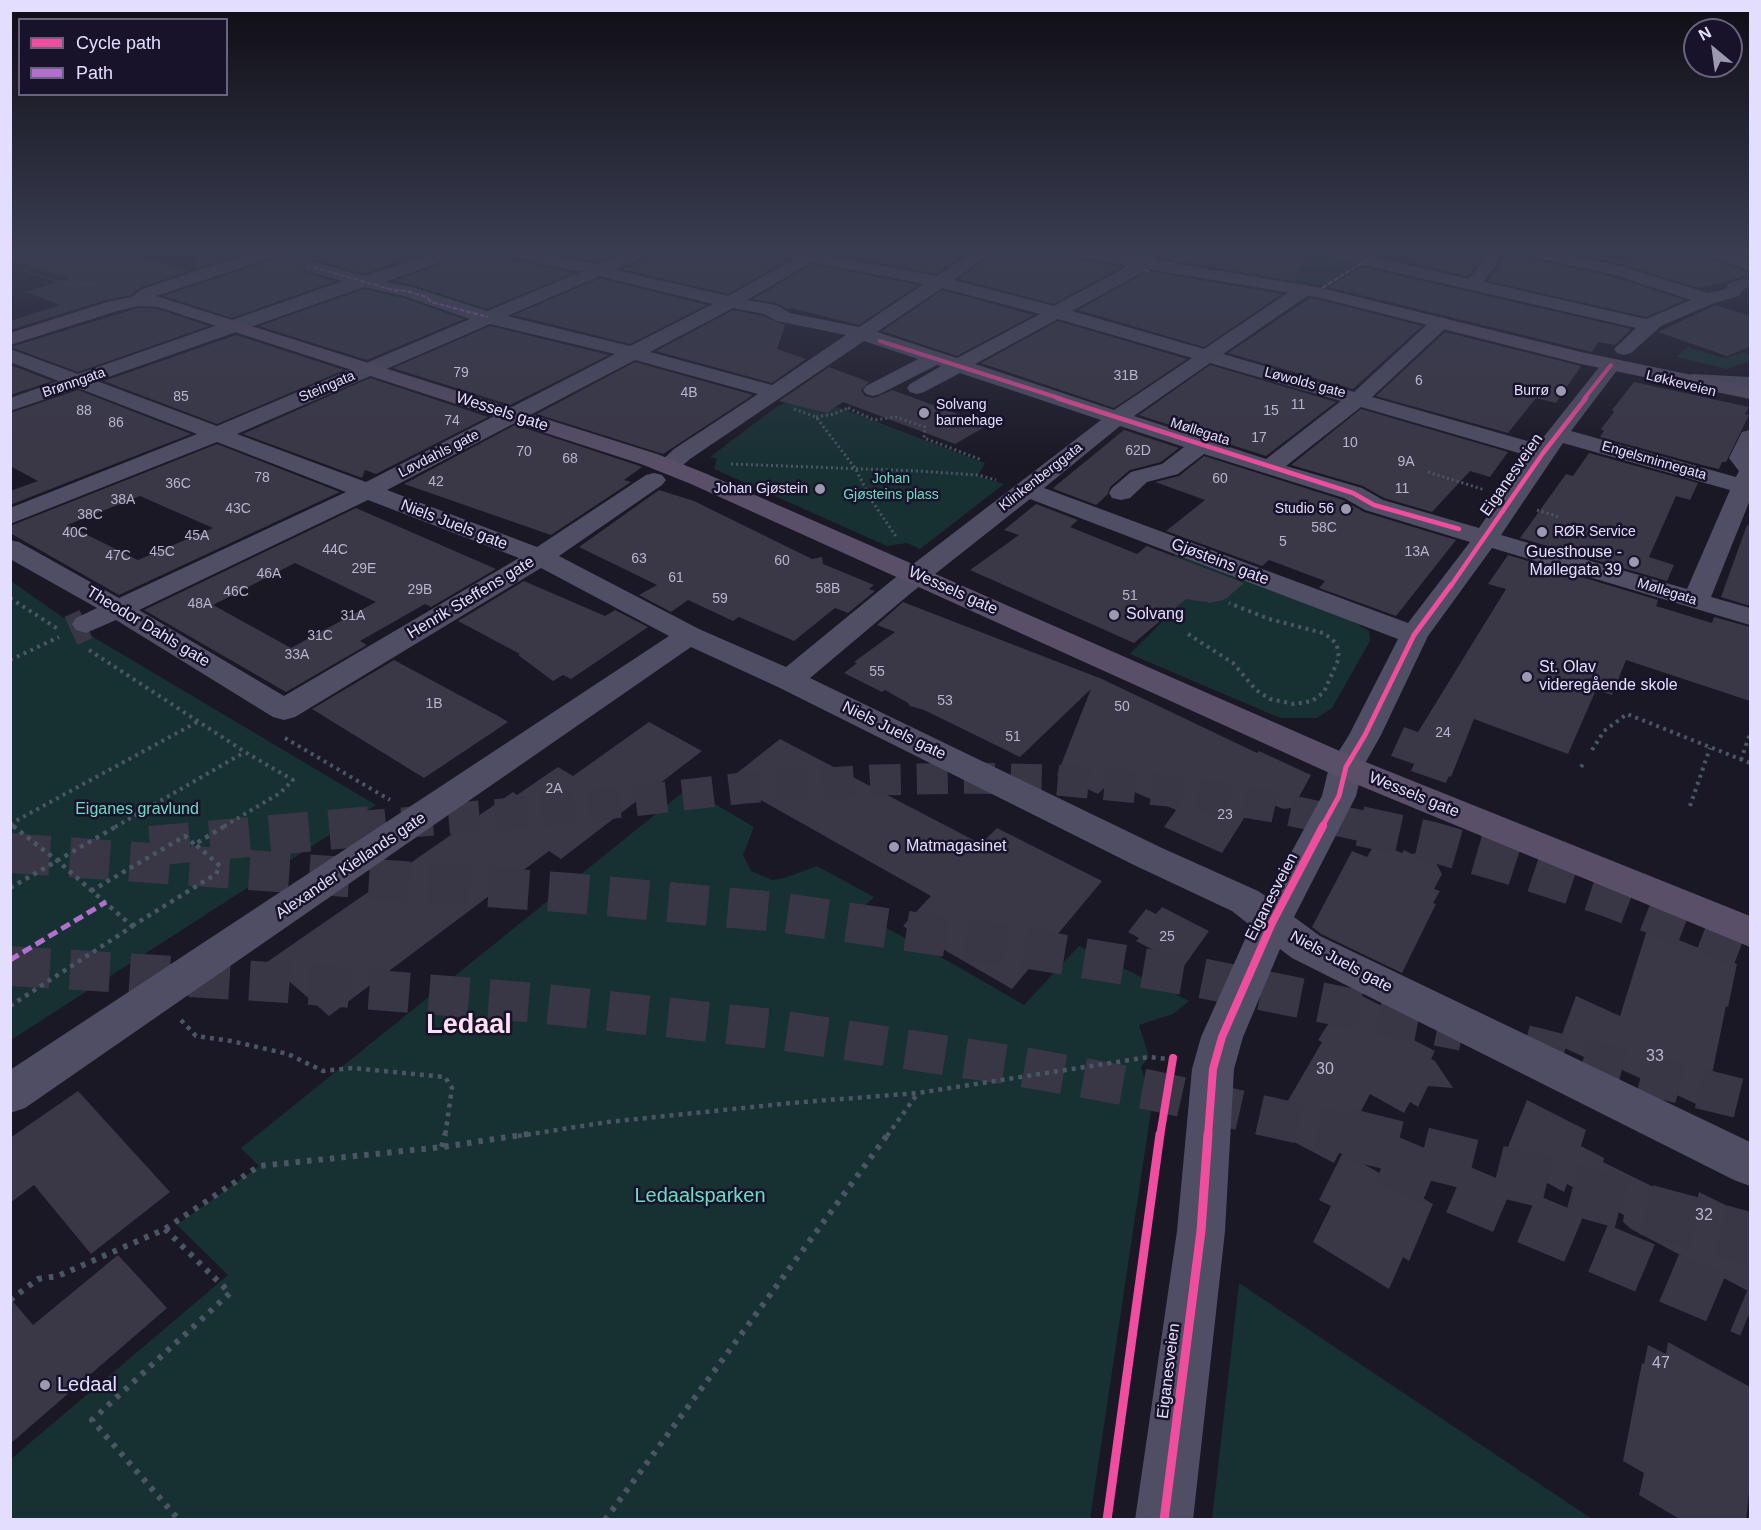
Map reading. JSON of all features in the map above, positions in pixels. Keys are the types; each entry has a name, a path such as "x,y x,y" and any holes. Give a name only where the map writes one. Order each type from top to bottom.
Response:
{"main road":[{"path":"10,339 59,323"},
{"name":"Wessels gate","path":"228,323 513,415 661,473 918,576 1346,767 1750,932"},
{"name":"Løkkeveien","path":"1442,323 1618,357 1693,380 1750,393"},
{"name":"Løkkeveien","path":"1618,357 1645,375 1750,401"}],"street":[{"name":"Brønngata","path":"10,405 243,323"},
{"name":"Steingata","path":"10,517 218,434 471,323"},
{"path":"517,323 775,392"},
{"name":"Løvdahls gate","path":"74,630 367,491 690,323"},
{"name":"Møllegata","path":"814,323 863,334 1269,468 1353,493 1374,505 1750,617"},
{"name":"Henrik Steffens gate","path":"284,710 540,557 661,473 674,459 879,323"},
{"path":"917,388 1034,323"},
{"name":"Løwolds gate","path":"1094,323 1359,398 1550,443"},
{"name":"Klinkenberggata","path":"789,680 901,587 918,576 1118,417 1255,323"},
{"path":"1269,468 1359,398 1440,323"},
{"path":"1642,323 1653,323"},
{"name":"Eiganesveien","path":"1164,1520 1201,1231 1186,1065 1222,1037 1289,935 1339,796 1346,767 1365,735 1414,635 1485,538 1550,443 1618,357 1649,325"},
{"name":"Niels Juels gate","path":"10,355 540,557 689,635 789,680 1149,857 1245,901 1289,935 1750,1165"},
{"path":"873,390 935,358"},
{"path":"1693,380 1750,383"},
{"path":"1696,600 1749,479 1742,458 1748,440"},
{"name":"Engelsminnegata","path":"1550,443 1749,479"},
{"path":"1121,493 1139,477 1170,469 1201,445"},
{"name":"Gjøsteins gate","path":"1025,489 1414,635"},
{"name":"Theodor Dahls gate","path":"10,548 118,609 284,710"},
{"name":"Alexander Kiellands gate","path":"10,1094 422,818 689,635"}],"path":[{"path":"775,392 781,405 816,417 855,468 872,501 898,538"},
{"path":"848,408 874,420 896,417 925,428 924,438 982,460"},
{"path":"727,464 978,475 1025,489"},
{"path":"1428,472 1494,492"},
{"path":"1530,508 1559,517"},
{"path":"10,598 74,630 199,721 245,752 293,780 280,793 195,844"},
{"path":"1188,634 1233,663 1256,690 1270,699 1294,704 1312,701 1324,692 1339,658 1337,645 1332,639 1323,633 1285,624 1229,603"},
{"path":"10,660 74,630"},
{"path":"284,710 288,717 271,730 422,818"},
{"path":"1592,750 1604,731 1627,714 1750,763"},
{"path":"132,926 59,862 11,824 199,721"},
{"path":"1741,760 1750,733"},
{"path":"1690,806 1710,748"},
{"path":"10,888 59,862 245,752"},
{"path":"1581,767 1585,761"},
{"path":"10,1006 216,874 220,864 185,836 92,891"},
{"path":"159,994 196,1036 231,1041 288,1054 322,1071 352,1068 446,1077 452,1088 448,1123 442,1147"},
{"path":"10,1300 38,1280 58,1276 165,1229 259,1166 442,1147 608,1122 791,1103 918,1093 1149,1057 1186,1065"},
{"path":"605,1520 918,1093"},
{"path":"165,1229 230,1293 92,1420 178,1520"}],"green space":[{"path":"1688,347 1722,358 1745,352 1750,354 1750,361 1727,369 1676,357"},
{"name":"Johan Gjøsteins plass","path":"787,402 826,413 837,407 843,409 985,463 978,476 1004,484 920,549 907,543 887,546 714,469 717,459 710,457 775,408"},
{"path":"1177,553 1354,622 1369,631 1370,641 1332,708 1317,718 1280,718 1130,654 1187,597 1206,603 1217,602 1233,593 1162,563"},
{"name":"Eiganes gravlund","path":"11,581 78,628 376,805 11,1040"},
{"name":"Ledaalsparken","path":"688,788 754,827 743,855 751,871 772,880 817,866 874,897 860,910 866,917 1024,1005 1079,946 1189,1001 1173,1014 1139,1025 1149,1057 1141,1067 1152,1104 1090,1519 11,1519 11,1459 228,1275 177,1225 259,1166 241,1148"},
{"path":"1239,1283 1592,1519 1212,1519"}],"building":[{"path":"10,323 31,323 10,330"},
{"path":"88,323 201,323 209,326 78,372 11,347"},
{"path":"266,323 454,323 367,360 259,326"},
{"path":"548,323 671,323 630,344"},
{"path":"708,323 781,323 785,325 777,349 806,359 772,383 656,351"},
{"path":"893,323 1018,323 957,356 882,331"},
{"path":"1054,323 1066,323 1187,359 1114,408 981,363"},
{"path":"1124,323 1239,323 1204,347"},
{"path":"1272,323 1412,323 1422,326 1353,389 1228,353"},
{"path":"1476,323 1607,323 1631,329 1615,345 1598,342 1592,352"},
{"path":"1676,323 1750,323 1750,347 1727,356 1658,332"},
{"path":"490,326 609,355 510,405 393,368"},
{"path":"1445,332 1581,366 1556,403 1536,398 1508,433 1376,396"},
{"path":"236,335 344,370 217,424 104,381"},
{"path":"635,362 753,395 663,454 537,414"},
{"path":"10,365 52,381 10,395"},
{"path":"1210,365 1336,402 1266,456 1139,415"},
{"path":"829,367 869,382 861,390 865,396 874,398 892,390 988,425 955,444 843,402 827,413 779,401"},
{"path":"370,378 488,417 376,474 365,470 362,478 243,434"},
{"path":"1634,382 1749,407 1745,414 1749,415 1726,462 1722,462 1719,469 1600,437 1604,431 1601,429 1614,412 1612,410"},
{"path":"78,390 191,434 10,505 10,491 38,481 10,466 10,413"},
{"path":"1361,409 1508,452 1490,477 1470,471 1432,512 1384,498 1363,486 1291,465"},
{"path":"515,425 642,467 624,480 631,482 551,535 404,484"},
{"path":"1124,430 1179,448 1161,462 1130,470 1111,486 1107,495 1096,505 1053,488"},
{"path":"217,444 340,492 119,595 10,533 10,526","holes":["140,496 213,528 138,560 67,525"]},
{"path":"1589,453 1698,483 1690,500 1676,496 1649,557 1674,565 1667,581 1520,538 1566,474 1573,476"},
{"path":"1204,456 1343,500 1364,512 1456,540 1396,616 1319,588 1325,581 1269,560 1262,566 1166,531 1205,500 1155,482 1179,476"},
{"path":"659,490 694,501 812,559 822,557 823,564 874,585 869,589 875,591 848,613 835,608 794,641 739,617 733,621 688,600 671,612 639,595 657,585 579,547"},
{"path":"1036,504 1078,520 1070,527 1137,554 1147,546 1244,583 1220,601 1210,603 1186,599 1134,643 970,570 1019,535 1004,530"},
{"path":"356,508 496,569 431,607 425,604 360,641 367,645 286,692 144,610","holes":["295,563 376,602 291,648 213,605"]},
{"path":"1747,525 1750,526 1750,606 1721,597"},
{"name":"St. Olav videregående skole","path":"1508,555 1658,600 1656,606 1712,623 1714,617 1750,627 1750,701 1626,660 1612,695 1596,690 1568,754 1474,719 1451,777 1449,776 1446,783 1411,771 1414,764 1391,756 1404,727 1418,732 1506,589 1488,584"},
{"path":"524,581 605,616 615,610 648,627 571,679 563,675 553,681 518,655 520,654 458,621"},
{"path":"903,602 1102,679 1257,753 1259,751 1311,775 1293,808 1283,809 1264,801 1260,807 1253,804 1222,853 1164,827 1176,810 1125,788 1123,791 1108,784 1098,794 1057,775 1091,689 1020,757 924,710 910,706 885,690 882,692 844,673 857,663 854,662 895,632 877,625"},
{"path":"394,660 508,722 424,778 312,709"},
{"path":"649,722 702,751 561,859 549,851 329,1016 267,962 513,792 517,795 558,767 573,776"},
{"path":"780,739 981,844 997,828 1102,881 1012,989 903,926 931,896 727,781"},
{"path":"1376,842 1402,853 1404,850 1412,854 1423,852 1432,856 1442,874 1434,889 1440,891 1433,903 1436,904 1402,973 1321,934 1312,927 1352,851 1367,857"},
{"path":"1162,907 1209,931 1184,966 1136,941 1139,938 1128,932 1146,909 1156,914"},
{"path":"1647,930 1666,937 1667,935 1737,964 1705,1108 1596,1058 1595,1062 1558,1045 1576,996 1620,1016"},
{"path":"1362,996 1386,1008 1379,1022 1435,1051 1431,1059 1435,1061 1453,1088 1428,1086 1418,1107 1410,1102 1404,1113 1370,1094 1334,1163 1260,1124 1274,1097 1286,1104 1322,1042 1318,1040 1332,1018 1344,1024"},
{"path":"78,1091 170,1192 91,1254 34,1185 10,1203 10,1138"},
{"path":"1527,1100 1586,1130 1581,1146 1604,1158 1603,1162 1686,1203 1686,1200 1696,1204 1699,1192 1750,1217 1750,1292 1631,1229 1623,1222 1624,1215 1567,1184 1564,1192 1503,1159"},
{"path":"1343,1152 1433,1204 1409,1261 1403,1257 1389,1289 1313,1242 1331,1206 1319,1200"},
{"name":"Ledaal","path":"118,1255 167,1308 10,1444 10,1298 33,1325"},
{"path":"1668,1342 1750,1387 1750,1484 1746,1520 1681,1520 1639,1495 1644,1473 1623,1461 1642,1363 1644,1364 1648,1345 1666,1354"}],"tunnel":[{"path":"71,631 86,624"},
{"path":"355,827 581,807 744,788 873,780 972,778 1056,780 1180,792 1274,807 1367,827"},
{"path":"150,846 372,826"},
{"path":"1360,826 1429,841 1509,864 1609,897 1750,951"},
{"path":"10,853 571,893 777,912 1024,948 1196,977 1463,1031"},
{"path":"10,966 288,983 537,1003 772,1029 1023,1067 1150,1090 1354,1136"},
{"path":"1525,1045 1750,1101"},
{"path":"1348,1134 1567,1188 1750,1238"},
{"path":"1385,1159 1750,1312"}],"marked path":[{"path":"10,960 106,902"}],"cycle path":[{"path":"880,341 1353,493 1374,505 1459,529"},
{"path":"1164,1520 1201,1231 1213,1069 1222,1037 1272,923 1339,796 1346,767 1365,735 1414,635 1472,558 1543,453 1611,365"},
{"path":"1107,1520 1165,1096 1173,1058"}],"place":[{"name":"Burrø","path":"1561,391"},
{"name":"Solvang barnehage","path":"924,413"},
{"name":"Johan Gjøstein","path":"820,489"},
{"name":"Studio 56","path":"1346,509"},
{"name":"RØR Service","path":"1542,532"},
{"name":"Guesthouse - Møllegata 39","path":"1634,562"},
{"name":"Solvang","path":"1114,615"},
{"name":"St. Olav videregående skole","path":"1527,677"},
{"name":"Matmagasinet","path":"894,847"},
{"name":"Ledaal","path":"45,1385"}],"district":[{"name":"Ledaal","path":"469,1026"}]}
